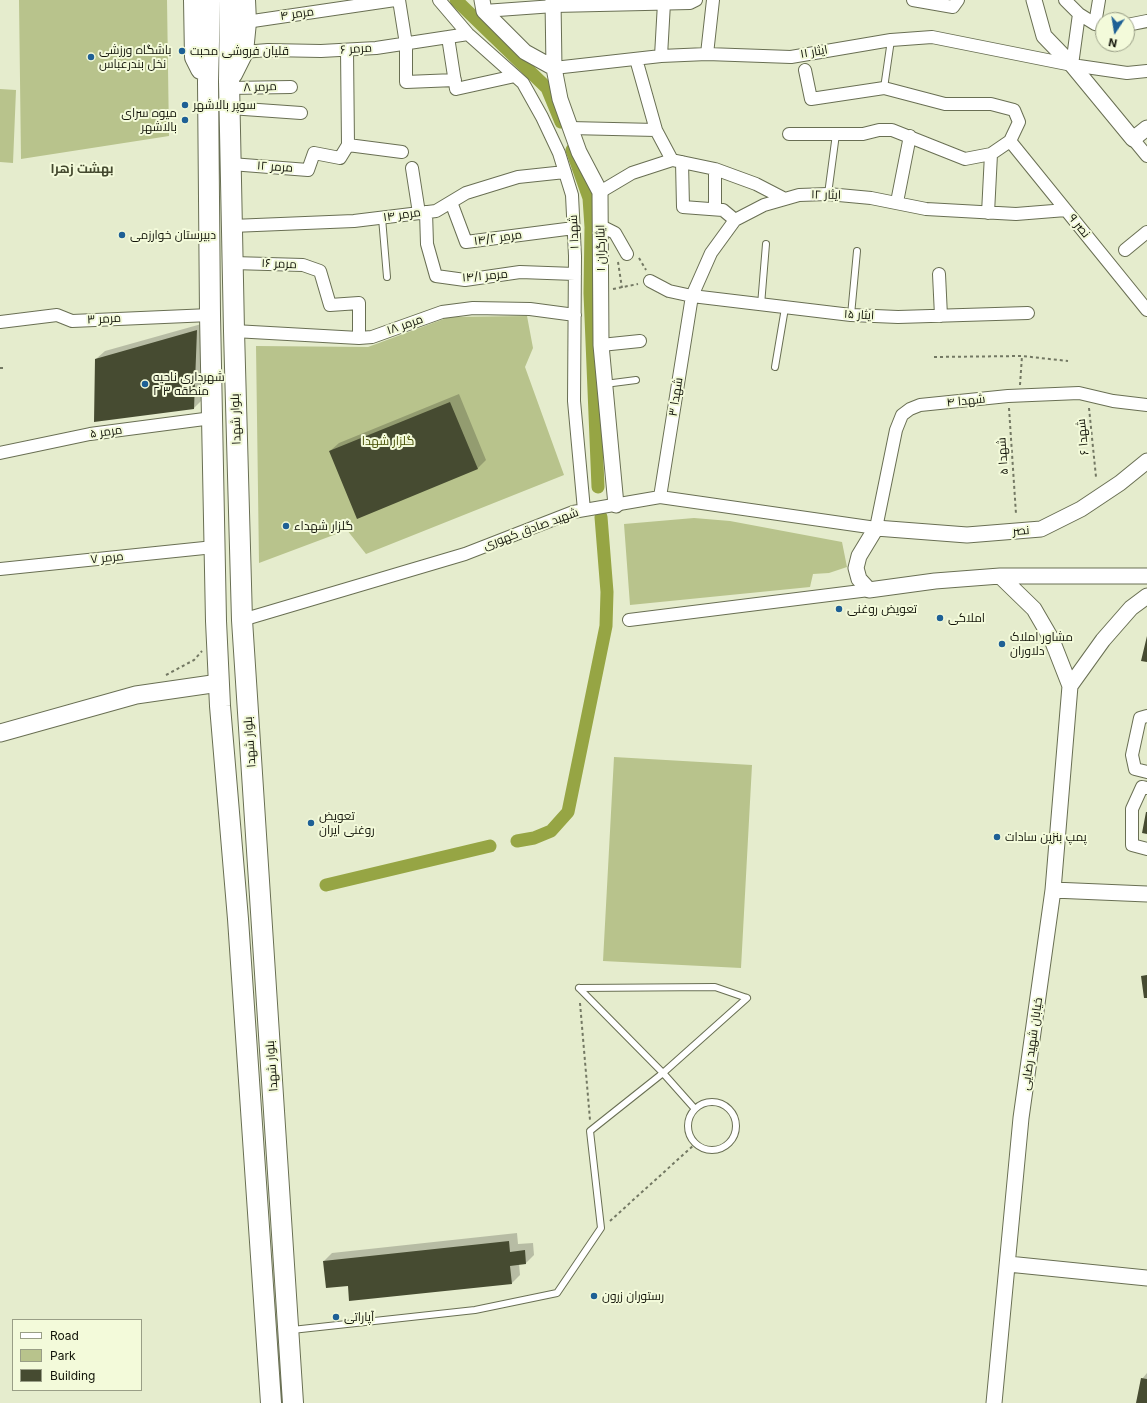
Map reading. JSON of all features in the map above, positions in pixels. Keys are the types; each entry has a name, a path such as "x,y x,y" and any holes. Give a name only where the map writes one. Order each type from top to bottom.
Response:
{"highway":[{"path":"194,0 195,57 208,82"},
{"name":"بلوار شهدا","path":"210,0 208,82 210,315 214,547 219,683 238,919 271,1403"},
{"name":"بلوار شهدا","path":"230,0 229,92 242,620 293,1403"},
{"path":"229,92 243,52 246,22 245,0"},
{"path":"252,1126 261,1129 266,1128 275,1121"},
{"path":"256,1179 266,1172 273,1173 279,1177"}],"main road":[{"path":"0,733 136,695 219,683"}],"street":[{"name":"مرمر ۴","path":"246,22 395,0"},
{"path":"399,0 406,44 406,82 455,80"},
{"name":"شهدا ۱","path":"439,0 468,34 523,83 542,117 559,153 572,195 575,274 574,401 584,510"},
{"path":"483,6 554,3 690,3 696,0"},
{"path":"707,54 713,0"},
{"path":"913,0 955,4"},
{"path":"1034,0 1044,36 1072,66 1147,156"},
{"path":"1065,0 1079,14 1095,23"},
{"path":"1099,0 1099,12"},
{"name":"ایثارگران ۱","path":"554,3 554,68 560,99 579,152 600,192 602,345 616,505"},
{"path":"661,56 664,3"},
{"path":"483,6 525,52 554,68"},
{"path":"1072,66 1079,14"},
{"path":"1135,23 1147,21"},
{"name":"مرمر ۶","path":"243,52 347,50 406,44 468,34"},
{"path":"448,37 456,89 515,76"},
{"name":"ایثار ۱۱","path":"554,68 661,56 707,54 791,56 891,40 932,37 1072,66 1127,73 1147,71"},
{"path":"347,50 348,145 402,152"},
{"path":"636,59 656,130 677,161 683,207 724,210 735,220"},
{"path":"790,134 836,134 892,130 910,136 942,151 966,159 991,154 1010,142 1019,122 1014,110 991,104 945,104 884,88 811,99 805,70"},
{"name":"مرمر ۸","path":"229,92 291,86"},
{"path":"229,92 301,113"},
{"path":"570,128 656,130"},
{"path":"1133,138 1147,128"},
{"path":"897,202 910,136"},
{"name":"نصر ۹","path":"1010,142 1147,310"},
{"name":"مرمر ۱۲","path":"231,164 308,170 314,153 340,158 348,145"},
{"path":"988,213 991,154"},
{"path":"600,192 632,173 677,161 715,169 756,184 785,199"},
{"path":"412,168 422,212"},
{"path":"715,169 715,210"},
{"name":"مرمر ۱۴","path":"232,226 294,224 382,218 436,210 466,193 518,177 565,172"},
{"name":"ایثار ۱۲","path":"735,220 764,205 799,195 828,194 897,202 926,209 1016,214 1066,210"},
{"name":"مرمر ۱۴/۲","path":"451,202 466,242 574,228"},
{"name":"مرمر ۱۴/۱","path":"422,212 427,244 436,276 465,280 520,272 575,274"},
{"name":"شهدا ۳","path":"660,497 692,296 710,253 735,220"},
{"path":"601,226 615,233 627,254"},
{"path":"1125,250 1147,232"},
{"name":"مرمر ۱۶","path":"233,263 303,265 320,272 330,305 359,303 359,338"},
{"path":"939,274 941,316"},
{"name":"ایثار ۱۵","path":"650,281 669,291 692,296 851,315 898,317 1028,312"},
{"name":"مرمر ۱۸","path":"234,331 359,338 372,337 442,312 473,308 530,309 575,315"},
{"name":"مرمر ۳","path":"0,322 57,315 72,321 210,315"},
{"path":"602,345 640,341"},
{"name":"شهدا ۴","path":"876,528 896,430 902,415 920,405 1013,396 1079,393 1113,401 1147,405"},
{"name":"مرمر ۵","path":"0,453 90,434 212,418"},
{"name":"نصر","path":"876,528 967,535 1042,529 1081,509 1120,483 1147,461"},
{"name":"شهید صادق کهوری","path":"242,620 465,554 573,512 660,497 876,528"},
{"path":"869,590 858,580 857,562 865,544 876,528"},
{"name":"مرمر ۷","path":"0,569 214,547"},
{"path":"629,620 935,581 1000,576 1147,576"},
{"name":"خیابان شهید رضایی","path":"994,1403 1021,1118 1053,890 1070,686 1052,640 1034,609 1000,576"},
{"path":"1070,686 1103,640 1131,608 1147,596"},
{"path":"1147,716 1140,718 1132,755 1135,769 1147,772"},
{"path":"1147,788 1142,787 1132,809 1132,845 1147,849"},
{"path":"1053,890 1147,894"},
{"path":"1008,1264 1147,1278"}],"lane":[{"path":"884,88 891,40"},
{"path":"828,194 836,134"},
{"path":"382,218 387,277"},
{"path":"761,305 766,244"},
{"path":"851,315 857,251"},
{"path":"775,368 785,308"},
{"path":"605,384 636,380"},
{"path":"289,1331 475,1310 556,1294 601,1228 590,1131 663,1073 747,998 715,987 579,988"},
{"path":"579,988 663,1073 695,1109"},
{"path":"709,1102 725,1106 735,1118 736,1126 731,1141 718,1150 702,1148 695,1144 690,1138 688,1123 695,1109 709,1102"}],"path":[{"path":"601,289 625,288 650,281"},
{"path":"934,357 1022,356 1068,361"},
{"name":"شهدا ۵","path":"1016,514 1013,396 1022,356"},
{"name":"شهدا ۶","path":"1087,395 1096,477"},
{"path":"165,676 194,660 204,648"},
{"path":"579,988 590,1131"},
{"path":"601,1228 695,1144"}],"green space":[{"path":"19,0 167,0 169,136 21,159"},
{"path":"0,89 16,90 13,163 0,162"},
{"name":"گلزار شهدا","path":"527,316 533,348 525,367 564,475 366,554 347,530 259,563 256,346 368,347 449,317"},
{"path":"694,518 730,521 842,542 847,567 829,573 813,574 810,587 630,605 624,524"},
{"path":"614,757 752,765 741,968 603,961"}],"building":[{"name":"شهرداری ناحیه ۲ منطقه ۳","path":"197,330 194,409 94,422 95,359"},
{"path":"450,402 478,469 357,519 329,451"},
{"path":"1147,636 1147,662 1141,661"},
{"path":"1147,812 1147,834 1142,833"},
{"path":"1147,975 1147,998 1144,998 1141,976"},
{"path":"509,1241 510,1252 525,1250 526,1264 510,1266 512,1284 349,1301 348,1286 326,1288 323,1261"},
{"path":"1141,1378 1147,1379 1147,1403 1136,1403"}],"waterway":[{"path":"456,0 547,88 561,122"},
{"path":"572,150 589,198 591,227 590,293 598,487"},
{"path":"517,841 534,838 551,831 568,812 606,626 607,592 601,517"},
{"path":"326,885 490,846"}],"place":[{"name":"قلیان فروشی محبت","path":"182,51"},
{"name":"باشگاه ورزشی نخل بندرعباس","path":"91,57"},
{"name":"سوپر بالاشهر","path":"185,105"},
{"name":"میوه سرای بالاشهر","path":"185,120"},
{"name":"دبیرستان خوارزمی","path":"122,235"},
{"name":"شهرداری ناحیه ۲ منطقه ۳","path":"145,384"},
{"name":"گلزار شهداء","path":"286,526"},
{"name":"تعویض روغنی","path":"839,609"},
{"name":"املاکی","path":"940,618"},
{"name":"مشاور املاک دلاوران","path":"1002,644"},
{"name":"تعویض روغنی ایران","path":"311,823"},
{"name":"پمپ بنزین سادات","path":"997,837"},
{"name":"رستوران زرون","path":"594,1296"},
{"name":"آپاراتی","path":"336,1317"}],"district":[{"name":"بهشت زهرا","path":"82,169"}]}
